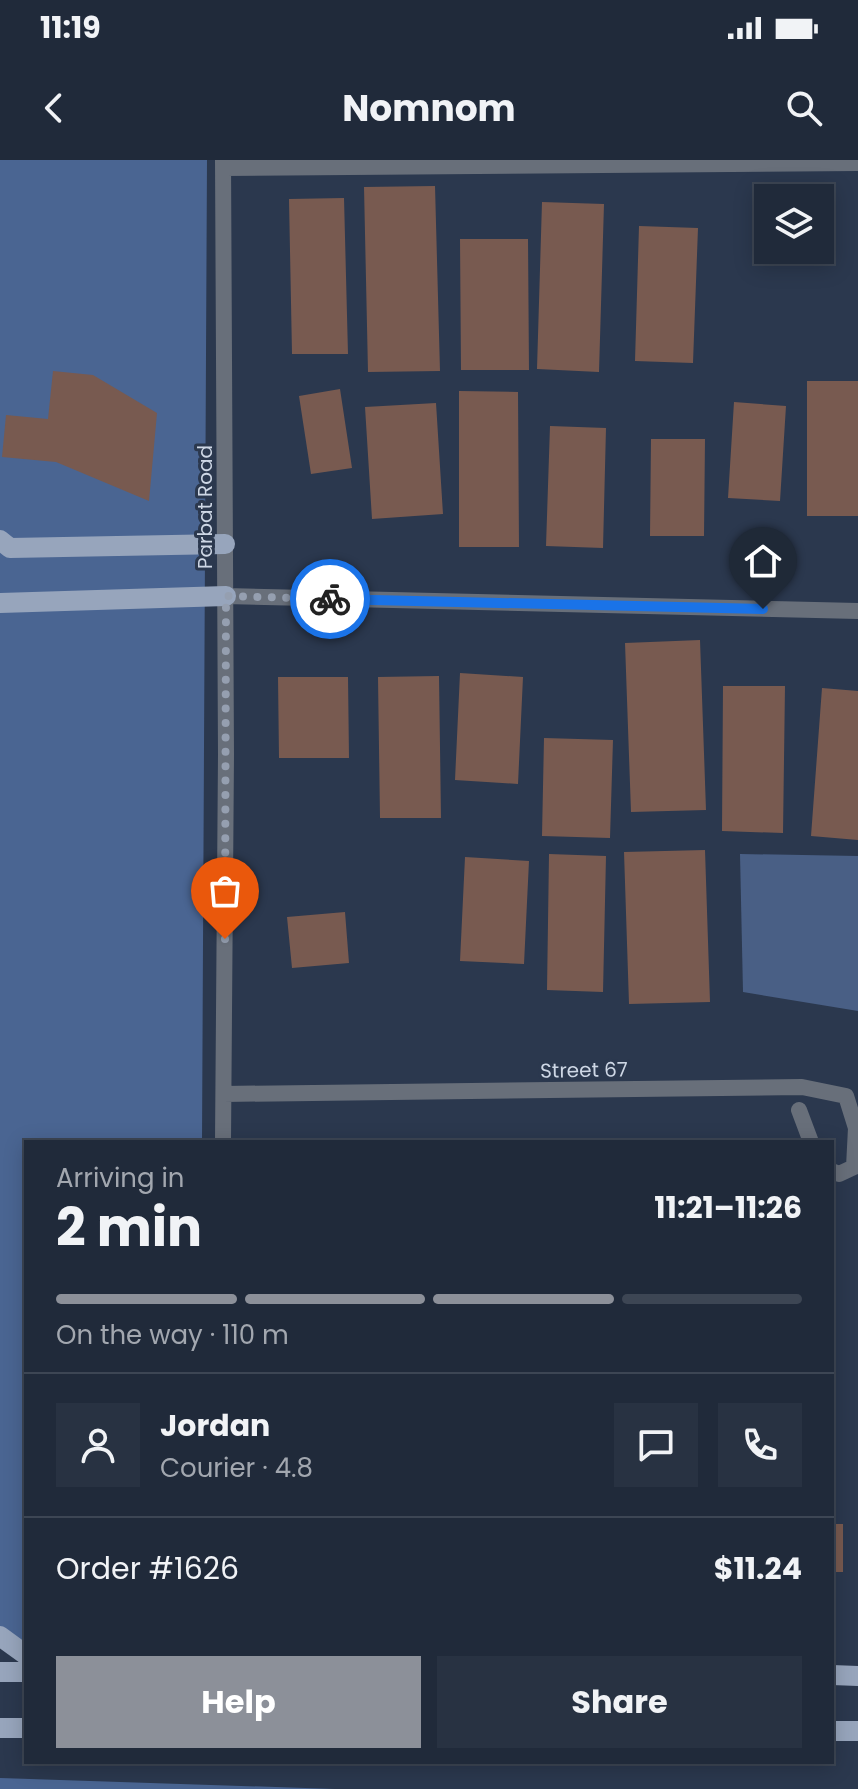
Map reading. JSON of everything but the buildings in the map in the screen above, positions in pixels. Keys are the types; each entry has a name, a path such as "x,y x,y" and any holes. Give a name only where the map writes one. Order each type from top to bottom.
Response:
{"main road":[{"path":"0,540 10,548 225,544"},
{"path":"0,603 226,596"},
{"path":"0,1636 24,1654"},
{"path":"0,1672 24,1672"},
{"path":"834,1675 858,1676"},
{"path":"0,1728 24,1728"},
{"path":"834,1731 858,1731"}],"street":[{"path":"224,164 858,163"},
{"name":"Parbat Road","path":"223,1140 226,596 224,164"},
{"path":"226,596 858,611"},
{"name":"Street 67","path":"224,1094 802,1087 846,1096 856,1128 854,1167 839,1174 834,1172"},
{"path":"799,1110 810,1140"}],"shaded area":[{"path":"0,160 207,160 202,1140 24,1140 24,1647 0,1647"},
{"path":"740,854 858,856 858,1011 743,992"},
{"path":"0,1778 335,1789 0,1789"}],"way so far":[{"path":"225,939 226,596 330,599"}],"route":[{"path":"330,599 763,609"}]}
